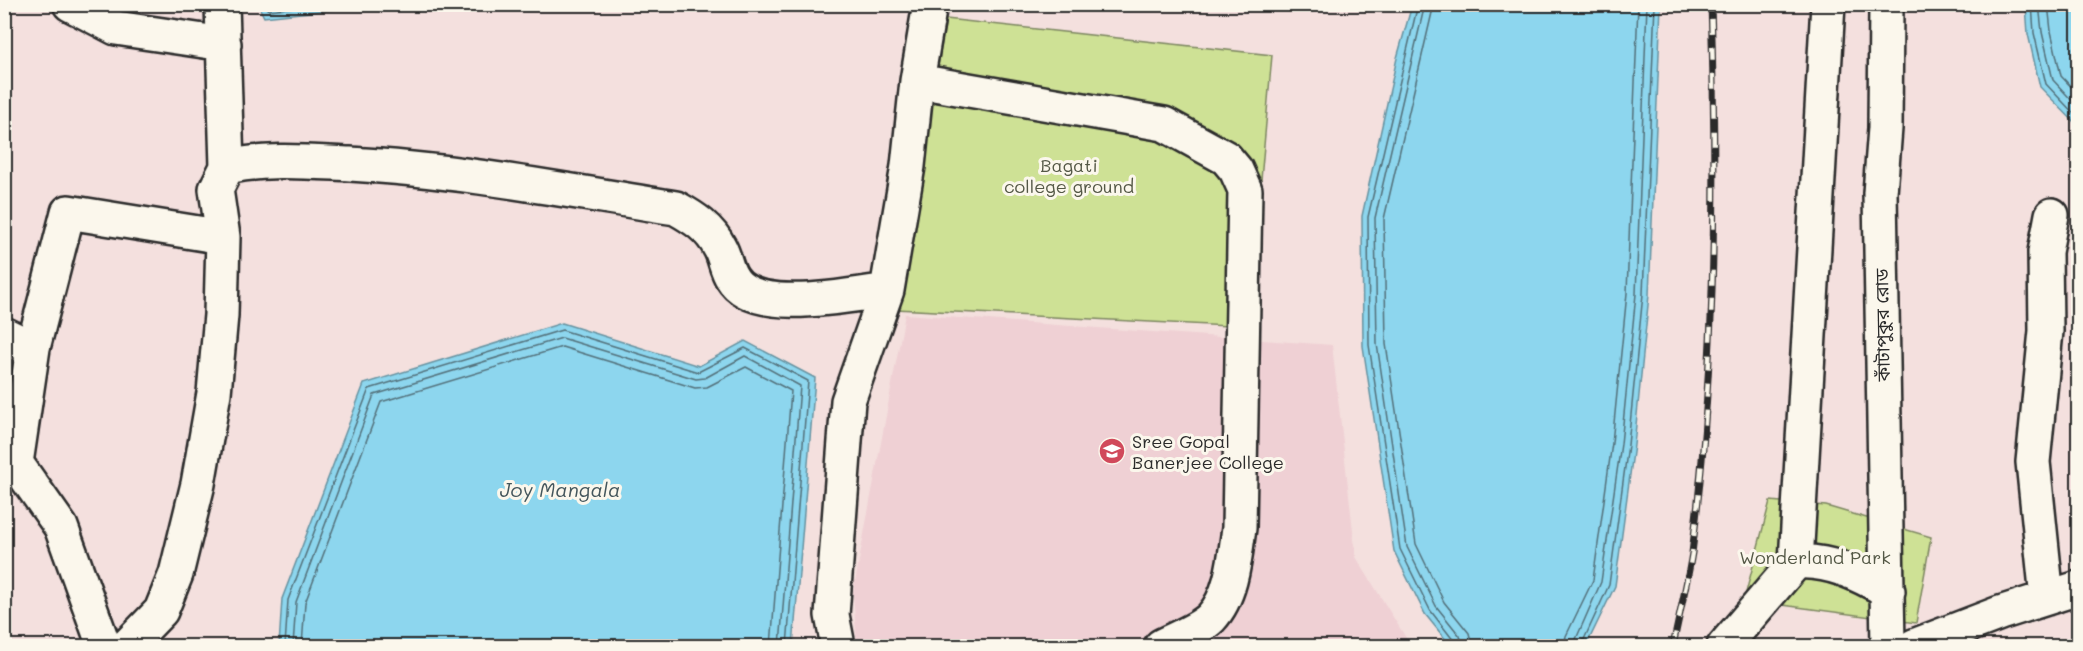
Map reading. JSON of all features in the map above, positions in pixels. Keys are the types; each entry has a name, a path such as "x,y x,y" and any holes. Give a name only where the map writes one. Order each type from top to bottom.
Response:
{"street":[{"path":"70,4 116,28 224,44"},
{"path":"128,646 161,611 176,573 198,484 214,393 223,237 216,189 227,167 222,4"},
{"path":"838,646 832,615 848,401 887,290 908,166 916,81 930,4"},
{"path":"1724,646 1796,562 1828,4"},
{"name":"কাঁটাপুকুর রোড","path":"1886,4 1885,128 1880,193 1888,646"},
{"path":"916,81 1164,124 1226,158 1236,170 1245,190 1239,528 1233,570 1223,598 1210,619 1161,646"},
{"path":"227,167 251,162 402,167 676,208 700,222 720,247 732,280 746,292 759,297 817,300 887,290"},
{"path":"104,646 61,527 16,463 33,348 68,212 223,237"},
{"path":"2047,598 2033,462 2046,331 2045,252 2052,215"},
{"path":"4,334 33,348"},
{"path":"1796,562 1815,561 1864,578 1888,591"},
{"path":"1914,646 2079,588"}],"shaded area":[{"name":"Sree Gopal Banerjee College","path":"905,314 1332,345 1356,557 1411,646 857,646 853,593"}],"green space":[{"name":"Bagati college ground","path":"946,19 1272,55 1248,327 896,309"},
{"name":"Wonderland Park","path":"1770,501 1826,506 1931,537 1916,623 1744,600"}],"water":[{"path":"258,5 340,5 338,9 264,17"},
{"path":"1412,5 1661,5 1649,295 1634,445 1615,586 1586,646 1451,646 1425,614 1394,551 1363,346 1362,216 1397,58"},
{"path":"2026,5 2078,5 2078,126 2040,87 2028,34"},
{"name":"Joy Mangala","path":"562,323 699,366 745,341 815,378 793,646 279,646 282,599 364,384"}],"railway":[{"path":"1673,646 1692,553 1706,416 1714,210 1711,4"}],"place":[{"name":"Sree Gopal Banerjee College","path":"1112,451"}]}
